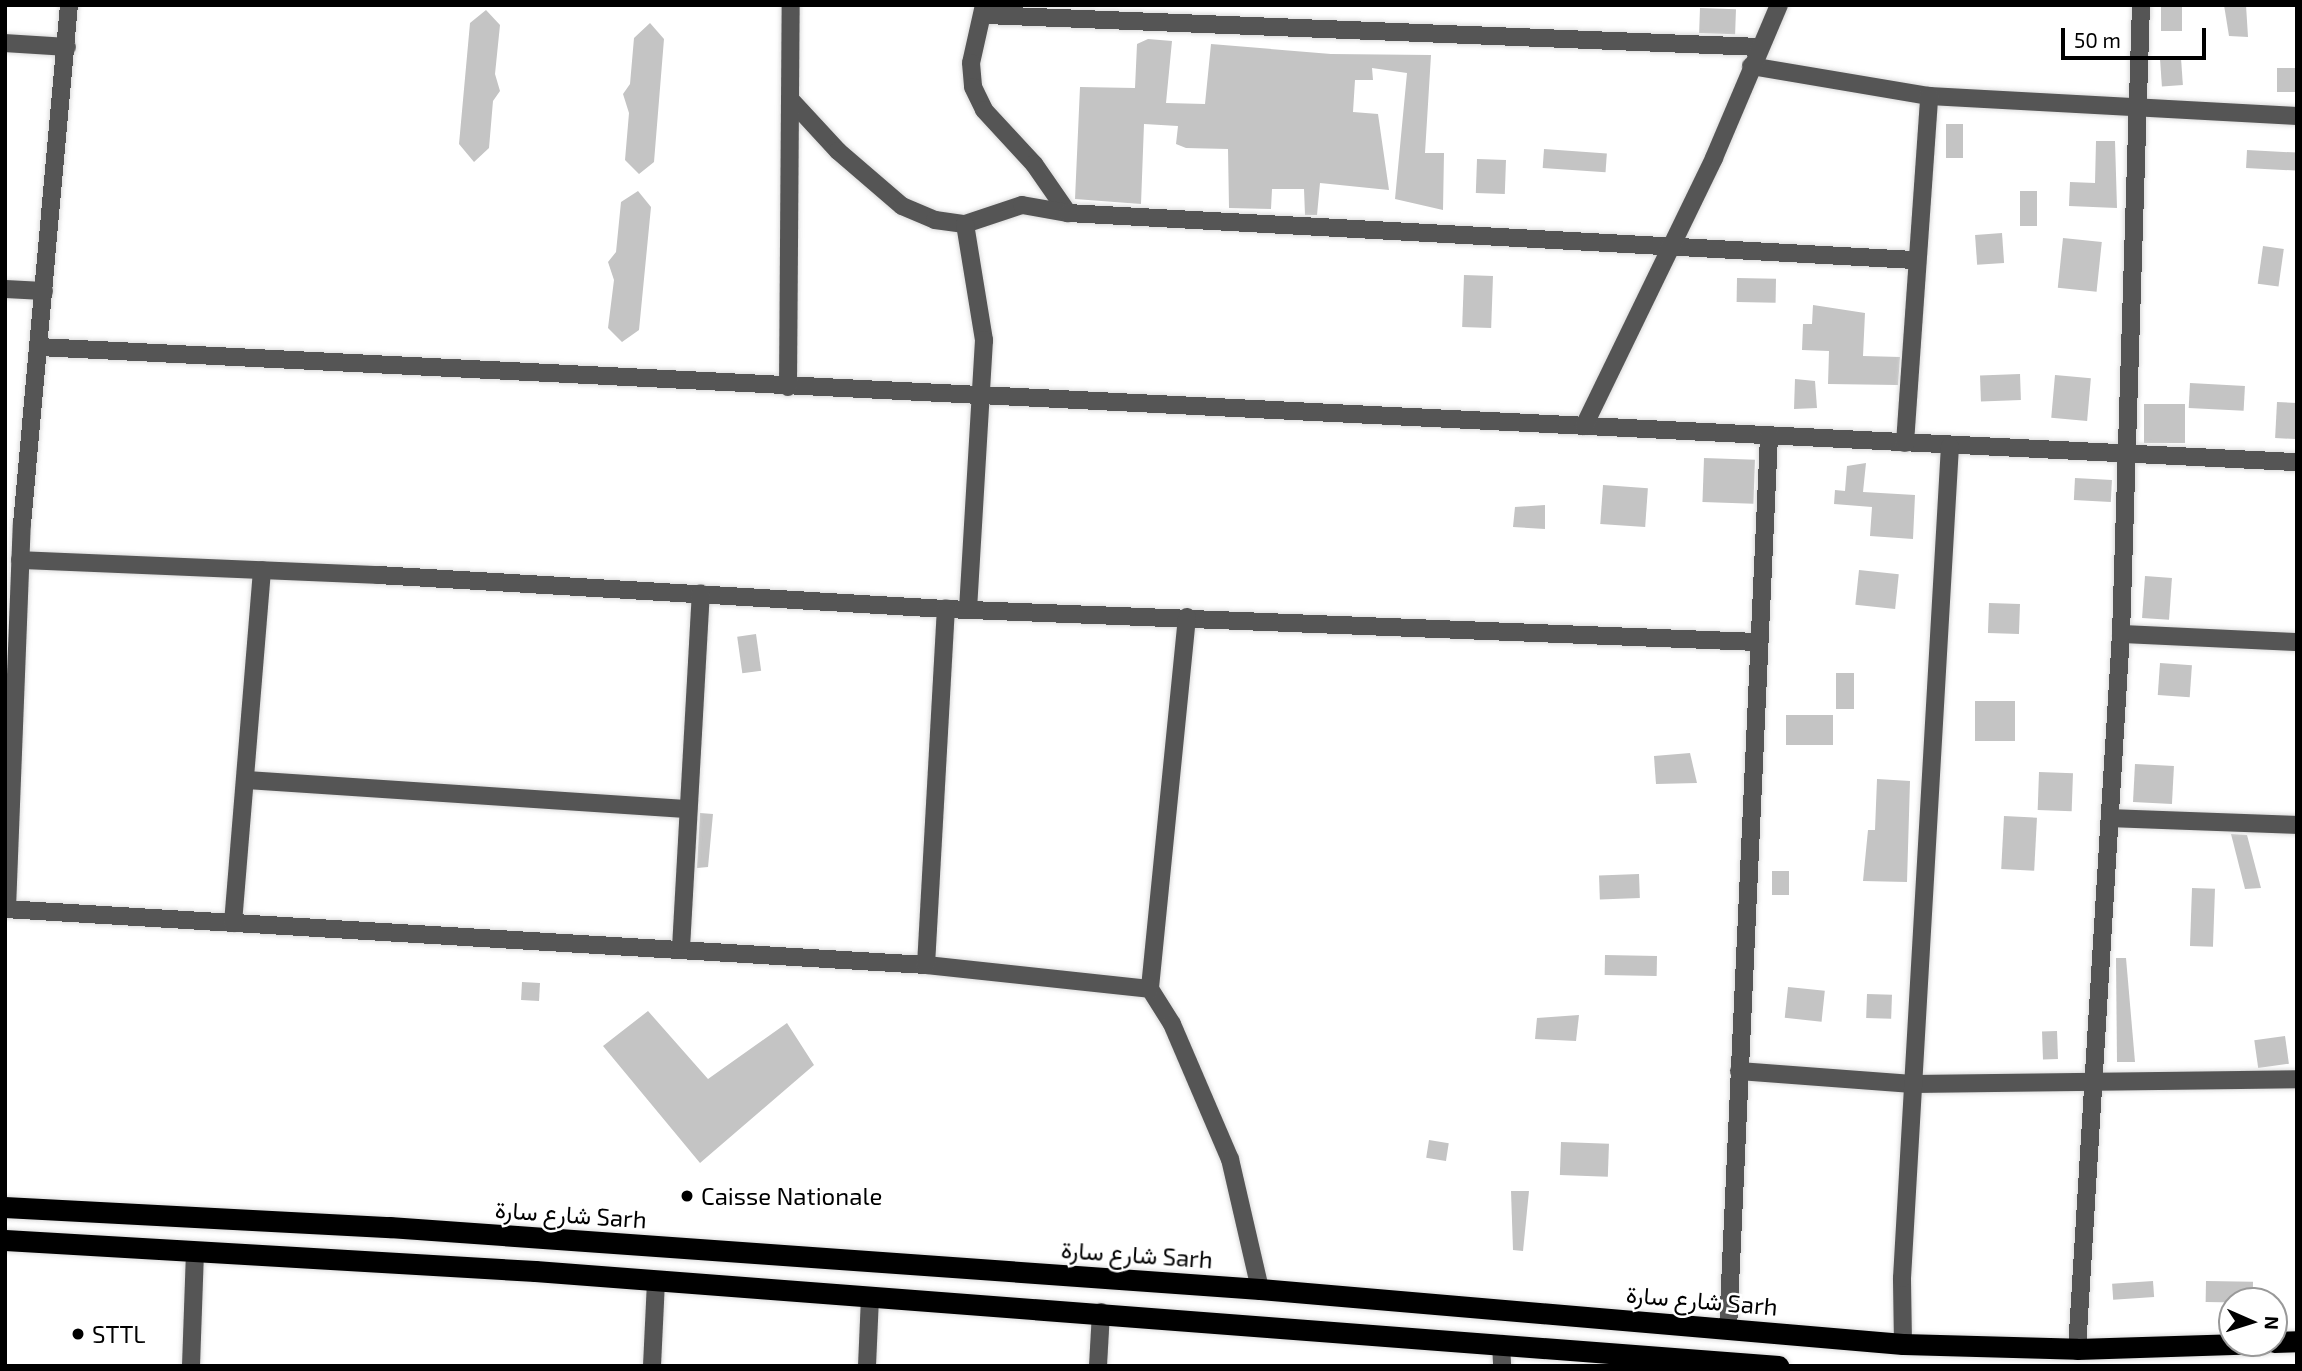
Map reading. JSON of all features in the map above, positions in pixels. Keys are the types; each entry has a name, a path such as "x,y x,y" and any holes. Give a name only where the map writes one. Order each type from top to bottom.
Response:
{"highway":[{"name":"شارع سارة Sarh","path":"5,1207 389,1227 1260,1289 1903,1344 2077,1349 2218,1344"},
{"path":"5,1240 1101,1312 1778,1366"}],"street":[{"path":"69,5 39,347 14,524 20,560 6,909 926,965 1150,989"},
{"path":"788,387 791,5"},
{"path":"1584,426 1779,5"},
{"path":"2077,1349 2097,1086 2121,634 2141,5"},
{"path":"1068,213 1034,164 984,110 973,88 971,64 985,10 1759,47"},
{"path":"5,43 67,47"},
{"path":"1751,66 1929,96 2297,116"},
{"path":"1905,443 1915,260 1929,96"},
{"path":"790,99 838,151 902,206 965,224 1022,205 1068,213 1668,249 1915,260"},
{"path":"965,224 980,292 979,397 968,609"},
{"path":"5,289 44,291"},
{"path":"39,347 979,397 1769,435 2125,457 2297,463"},
{"path":"1728,1329 1769,435"},
{"path":"1903,1344 1913,1084 1950,446"},
{"path":"20,560 262,570 946,609 1758,642"},
{"path":"233,923 248,780 262,570"},
{"path":"681,948 701,594"},
{"path":"926,965 946,609"},
{"path":"1187,617 1150,989 1172,1024 1230,1159 1260,1289"},
{"path":"2121,634 2297,642"},
{"path":"248,780 688,809"},
{"path":"2110,818 2297,825"},
{"path":"1739,1071 1913,1084 2097,1086 2297,1079"},
{"path":"191,1366 195,1251"},
{"path":"652,1366 656,1282"},
{"path":"867,1366 870,1296"},
{"path":"1098,1366 1101,1312"},
{"path":"1501,1344 1502,1366"}],"building":[{"path":"2161,5 2182,5 2182,31 2161,31"},
{"path":"2224,5 2246,5 2248,37 2229,36"},
{"path":"1700,8 1736,9 1735,34 1699,33"},
{"path":"486,10 500,25 495,74 500,91 493,101 489,148 474,162 459,144 470,23"},
{"path":"650,23 664,39 654,162 639,174 625,160 629,113 623,94 630,84 634,38"},
{"path":"1148,39 1172,41 1166,103 1205,104 1211,44 1331,54 1431,55 1425,153 1444,153 1443,210 1395,199 1407,73 1372,68 1373,80 1355,80 1353,112 1378,114 1389,190 1320,183 1317,215 1305,215 1304,189 1272,189 1271,209 1229,208 1228,149 1186,148 1176,144 1178,126 1144,124 1141,204 1075,199 1080,87 1135,88 1137,44"},
{"path":"2181,58 2183,85 2162,86 2160,59"},
{"path":"2277,68 2297,68 2297,92 2277,92"},
{"path":"1946,124 1963,124 1963,158 1946,158"},
{"path":"2096,141 2115,141 2117,208 2069,206 2070,182 2095,183"},
{"path":"1544,149 1607,153 1606,172 1543,168"},
{"path":"2247,150 2297,153 2296,171 2246,168"},
{"path":"1477,159 1506,160 1505,194 1476,193"},
{"path":"638,191 651,207 639,330 622,342 608,328 614,280 608,262 616,252 621,202"},
{"path":"2020,191 2037,191 2037,226 2020,226"},
{"path":"2002,233 2004,263 1977,265 1975,235"},
{"path":"2063,238 2102,242 2097,292 2058,288"},
{"path":"2263,246 2284,249 2279,287 2258,284"},
{"path":"1464,275 1493,276 1491,328 1462,327"},
{"path":"1737,278 1776,279 1776,303 1737,302"},
{"path":"1813,305 1865,313 1863,356 1900,357 1898,385 1828,384 1829,351 1802,350 1803,324 1812,324"},
{"path":"2020,374 2021,400 1981,401 1980,375"},
{"path":"2055,375 2091,378 2087,421 2051,418"},
{"path":"1795,379 1815,381 1817,408 1794,409"},
{"path":"2190,383 2245,386 2244,411 2189,408"},
{"path":"2277,402 2297,403 2295,439 2275,438"},
{"path":"2144,404 2185,404 2185,443 2144,443"},
{"path":"1704,458 1755,460 1753,504 1702,502"},
{"path":"1866,463 1863,492 1915,495 1913,539 1870,536 1872,507 1834,504 1835,490 1845,491 1847,466"},
{"path":"2075,478 2112,480 2111,502 2074,500"},
{"path":"1603,485 1648,488 1645,527 1600,524"},
{"path":"1545,505 1545,529 1513,527 1515,507"},
{"path":"1859,570 1899,574 1895,609 1855,605"},
{"path":"2145,576 2172,578 2169,620 2142,618"},
{"path":"1989,603 2020,604 2019,634 1988,633"},
{"path":"756,634 761,671 742,673 737,637"},
{"path":"2160,663 2192,665 2190,697 2158,695"},
{"path":"1836,673 1854,673 1854,709 1836,709"},
{"path":"1975,701 2015,701 2015,741 1975,741"},
{"path":"1786,715 1833,715 1833,745 1786,745"},
{"path":"1690,753 1697,783 1656,784 1654,756"},
{"path":"2135,764 2174,766 2172,804 2133,802"},
{"path":"2039,772 2073,773 2072,811 2038,810"},
{"path":"1877,779 1910,781 1907,882 1863,881 1868,830 1875,830"},
{"path":"700,813 713,814 708,867 697,868"},
{"path":"2004,816 2037,818 2034,871 2001,869"},
{"path":"2231,834 2247,835 2261,888 2245,889"},
{"path":"1772,871 1789,871 1789,895 1772,895"},
{"path":"1639,874 1640,898 1600,899 1599,875"},
{"path":"2192,888 2215,889 2213,947 2190,946"},
{"path":"1605,955 1657,956 1657,976 1605,975"},
{"path":"2116,958 2126,958 2135,1062 2117,1062"},
{"path":"522,982 540,983 539,1001 521,1000"},
{"path":"1788,987 1825,991 1822,1022 1785,1018"},
{"path":"1867,994 1892,995 1891,1019 1866,1018"},
{"path":"648,1011 708,1079 787,1023 814,1065 700,1163 603,1046"},
{"path":"1579,1015 1576,1041 1535,1039 1537,1018"},
{"path":"2057,1031 2058,1059 2043,1060 2042,1032"},
{"path":"2285,1036 2289,1064 2258,1068 2254,1040"},
{"path":"1429,1140 1449,1143 1446,1161 1426,1158"},
{"path":"1561,1142 1609,1144 1608,1177 1560,1175"},
{"path":"1511,1191 1529,1191 1523,1251 1513,1250"},
{"path":"2153,1281 2154,1297 2113,1300 2112,1284"},
{"path":"2206,1281 2253,1282 2253,1287 2218,1287 2218,1302 2206,1302"}],"place":[{"name":"Caisse Nationale","path":"687,1196"},
{"name":"STTL","path":"78,1334"}]}
